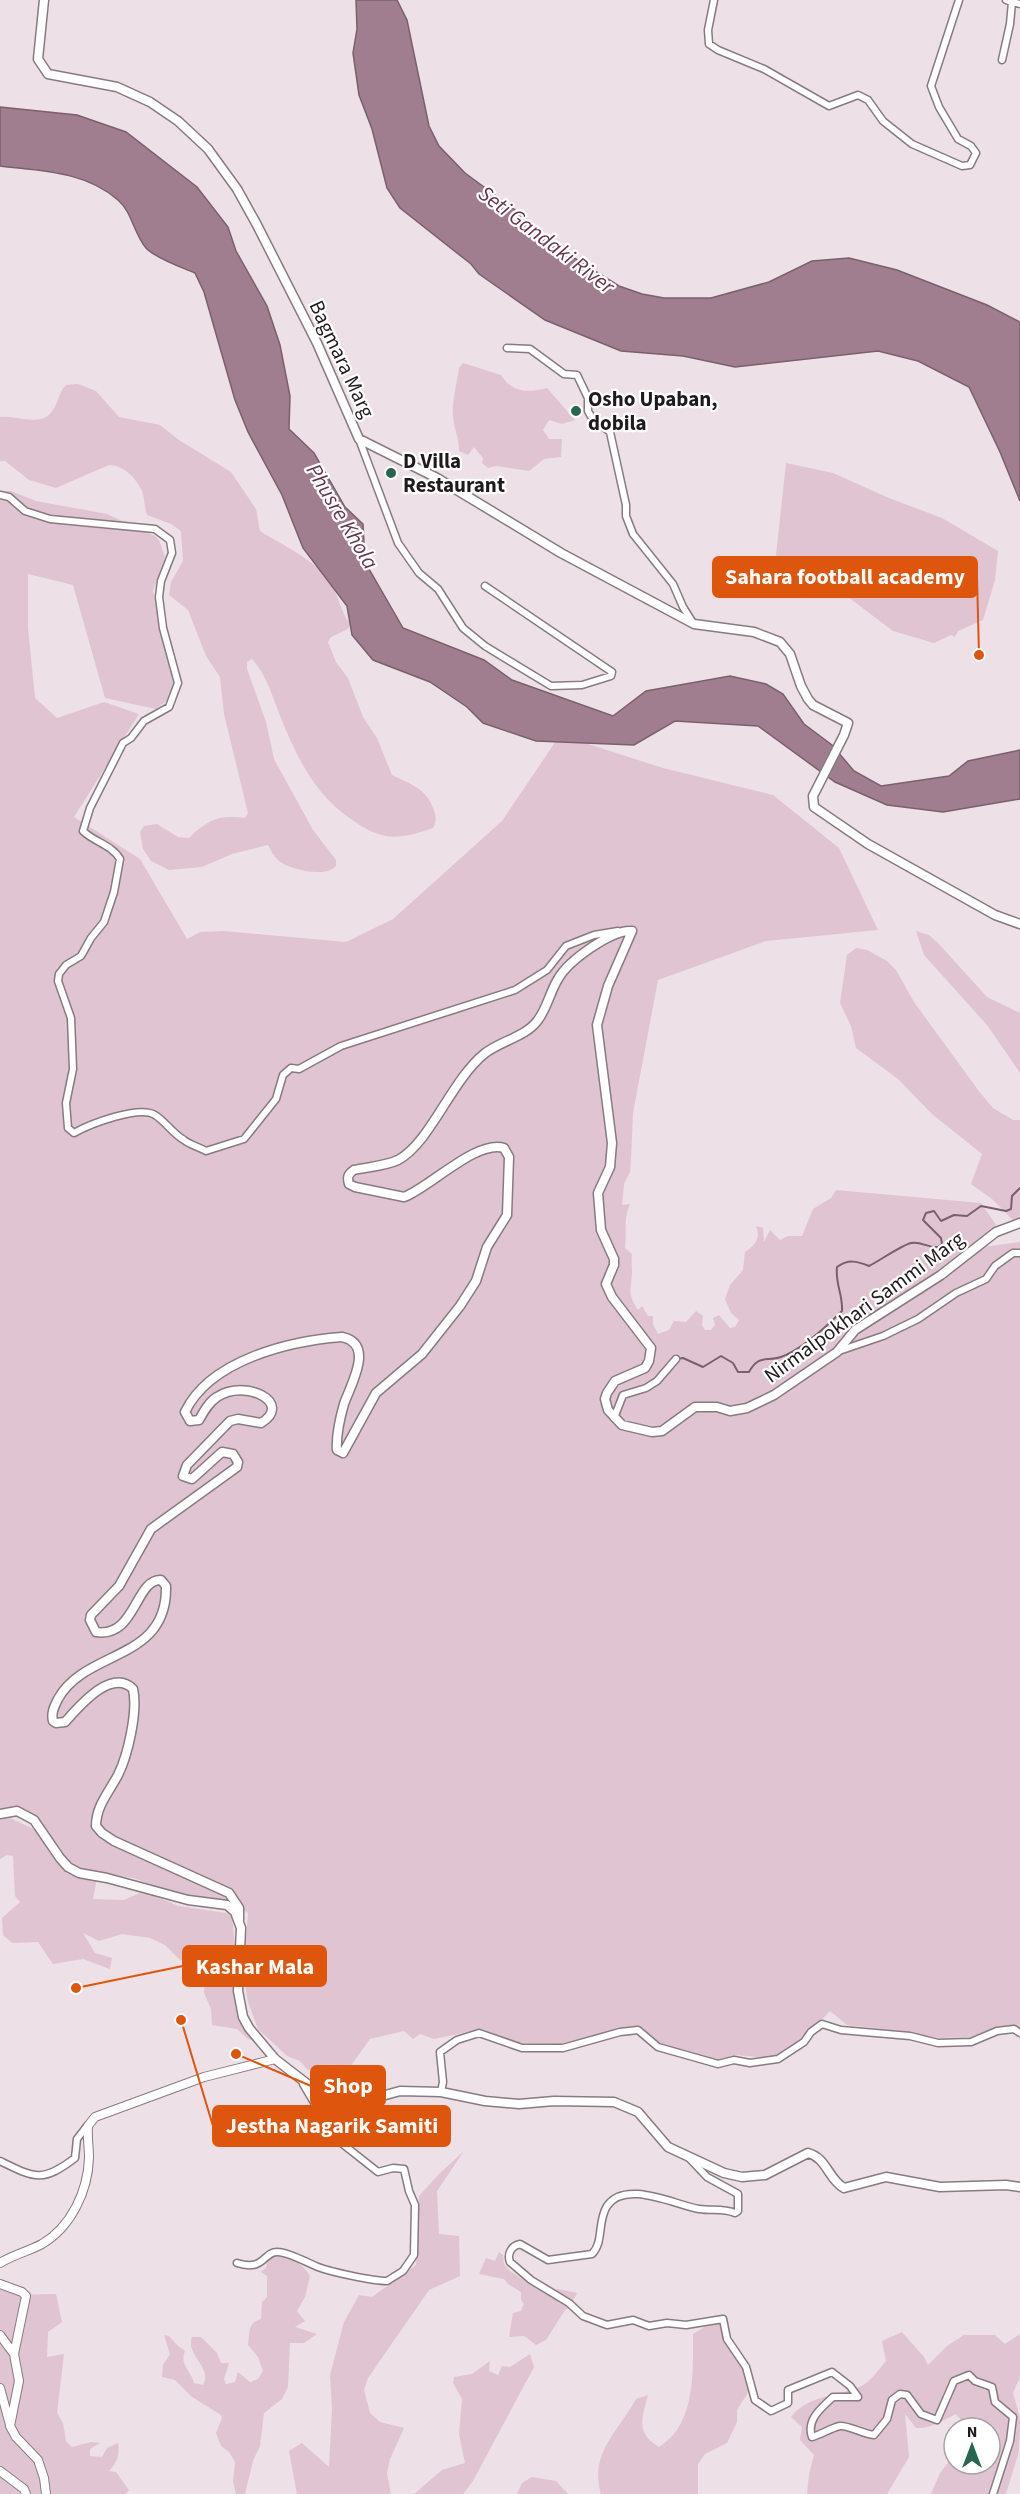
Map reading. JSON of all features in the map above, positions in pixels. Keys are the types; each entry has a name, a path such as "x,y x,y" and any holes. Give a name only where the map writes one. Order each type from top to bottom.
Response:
{"main road":[{"name":"Bagmara Marg","path":"44,0 38,58 48,74 117,87 150,102 184,126 218,162 237,189 257,225 317,343 359,439 437,478 561,553 694,624 754,632 780,642 790,654 801,686 813,705 848,723 820,781 813,802 819,811 868,844 995,915 1020,924"},
{"path":"614,1419 605,1399 610,1386 645,1368 651,1354 647,1341 608,1290 607,1280 614,1265 614,1259 601,1230 598,1201 598,1193 612,1158 612,1143 597,1025 608,986 633,933 630,930 603,940 563,970 539,1019 532,1026 485,1053 468,1070 409,1152 395,1161 349,1173 347,1179 349,1184 355,1187 404,1197 452,1165 481,1151 499,1147 507,1152 507,1215 487,1247 476,1281 460,1306 422,1354 376,1393 343,1453 337,1450 337,1439 344,1406 359,1363 358,1347 351,1339 342,1337 289,1343 227,1370 196,1392 185,1412 190,1421 199,1419 219,1395 235,1391 248,1390 262,1393 268,1398 270,1412 267,1419 261,1423 238,1419 230,1421 185,1469 183,1476 192,1479 222,1452 233,1454 238,1462 237,1467 151,1529 119,1586 90,1615 96,1632 104,1633 117,1629 123,1624 149,1585 156,1580 161,1580 166,1586 165,1602 154,1629 129,1650 71,1681 53,1710 53,1721 60,1724 65,1722 98,1689 122,1684 129,1685 133,1689 134,1707 127,1747 119,1773 100,1806 96,1826 114,1841 229,1893 238,1908 241,1928 237,1991 249,2028 275,2059 341,2110 362,2109 392,2092 441,2091 485,2101 519,2104 574,2101 620,2104 638,2112 668,2146 724,2173 753,2177 776,2171 808,2153 821,2159 838,2185 844,2188 886,2176 940,2187 1006,2185 1020,2187"},
{"name":"Nirmalpokhari Sammi Marg","path":"614,1419 633,1429 662,1431 695,1407 717,1407 730,1411 747,1408 774,1395 837,1352 855,1330 941,1275 996,1232 1020,1223"},
{"path":"0,1814 17,1811 34,1820 60,1858 68,1867 79,1873 107,1878 188,1900 227,1905 239,1920"}],"street":[{"path":"714,0 709,44 764,69 829,106 858,95 868,100 883,121 912,144 962,166 970,165 976,153 971,146 958,139 939,106 931,86 959,0"},
{"path":"1002,60 1011,24 1009,1 1020,4"},
{"path":"507,348 530,349 564,374 577,375 588,398 588,411 592,418 610,432 626,505 626,516 633,534 673,584 683,607 694,624"},
{"path":"359,439 398,543 419,573 438,589 463,628 485,646 551,686 582,685 611,676 612,672 485,586"},
{"path":"0,495 9,497 25,511 50,519 155,529 170,540 171,547 170,560 161,581 159,597 163,628 178,684 169,707 144,721 131,738 123,743 90,808 83,831 90,838 116,851 120,859 116,884 104,922 91,938 81,956 66,965 59,974 58,981 71,1018 73,1070 66,1114 68,1128 74,1133 87,1126 130,1113 142,1112 156,1115 184,1140 206,1151 244,1139 276,1100 282,1075 291,1068 299,1069 341,1046 515,990 547,970 566,946 610,931 623,932"},
{"path":"837,1352 883,1336 918,1319 956,1293 986,1279 995,1266 1013,1253 1020,1252"},
{"path":"614,1419 623,1395 646,1388 657,1381 676,1359"},
{"path":"441,2091 443,2082 440,2052 457,2040 479,2033 522,2048 563,2048 620,2032 638,2030 658,2047 718,2064 734,2060 750,2063 778,2059 804,2042 811,2032 822,2024 841,2030 910,2036 938,2043 971,2042 997,2031 1014,2029 1020,2033"},
{"path":"0,2161 27,2174 49,2176 75,2158 77,2139 95,2117 196,2080 275,2059"},
{"path":"237,2263 248,2267 262,2263 269,2254 278,2252 320,2268 387,2282 403,2271 414,2255 415,2205 408,2191 404,2169 393,2168 378,2172 335,2138 298,2076"},
{"path":"0,2263 17,2253 42,2244 68,2223 87,2179 88,2126"},
{"path":"689,2158 707,2177 738,2194 738,2211 735,2213 722,2209 700,2209 646,2194 622,2196 611,2201 604,2211 597,2248 592,2254 548,2260 525,2245 518,2244 509,2253 510,2262 531,2280 568,2303 583,2316 607,2325 633,2320 649,2325 667,2323 686,2325 723,2319 727,2339 746,2367 755,2400 771,2411 788,2403 788,2390 832,2372 850,2386 858,2397 833,2397 812,2419 809,2430 812,2437 839,2426 862,2434 874,2435 887,2419 892,2400 900,2394 907,2395 921,2414 937,2420 954,2381 969,2375 992,2387 995,2402 1013,2417 1010,2441 993,2494"},
{"path":"0,2284 22,2292 26,2296 14,2354 19,2380 10,2426"},
{"path":"0,2335 14,2354"},
{"path":"0,2388 10,2426 16,2437 38,2460 46,2494"},
{"path":"0,2471 24,2489 26,2494"}],"shaded area":[{"path":"463,363 501,375 510,385 521,390 533,391 547,388 575,420 562,424 549,420 543,430 549,439 562,439 561,457 544,459 529,471 496,466 488,468 482,463 483,458 474,447 468,455 459,451 453,410 459,368"},
{"path":"78,384 96,391 119,417 160,425 179,440 231,472 256,509 260,531 306,559 323,573 350,624 348,629 331,637 328,642 336,662 348,678 363,717 377,738 392,775 417,787 430,801 435,816 433,828 398,837 379,834 360,825 336,807 315,784 299,759 272,693 252,659 247,662 247,669 266,722 274,759 313,830 336,860 336,866 325,872 291,867 277,859 268,845 232,854 202,867 169,870 151,861 143,849 140,832 144,826 157,824 178,837 189,838 203,826 215,820 228,817 245,818 248,813 224,714 220,677 206,656 188,610 169,595 171,582 183,561 181,531 171,524 147,515 139,486 129,473 120,467 109,465 56,488 29,480 5,461 0,461 0,417 28,420 42,418 53,410 66,385"},
{"path":"786,463 833,473 942,518 998,551 995,580 983,620 958,631 955,637 951,635 934,643 893,631 848,597 781,565 776,555"},
{"path":"5,491 11,491 36,501 107,514 159,540 165,557 153,591 173,682 173,696 156,709 105,698 73,585 28,574 28,628 35,698 57,718 104,702 139,714 74,817 140,859 187,939 200,932 224,931 346,942 393,919 502,821 560,735 663,768 773,795 839,848 878,930 766,941 658,980 633,1113 630,1172 624,1184 622,1205 630,1204 626,1220 625,1248 632,1254 631,1296 638,1310 642,1306 648,1316 653,1316 653,1324 658,1334 669,1330 674,1321 686,1322 696,1311 703,1316 702,1325 705,1330 711,1330 715,1325 713,1318 719,1315 730,1328 735,1327 739,1320 731,1313 725,1299 730,1285 743,1270 745,1252 756,1241 758,1235 756,1226 763,1228 764,1242 770,1230 780,1240 788,1236 802,1236 813,1209 831,1198 836,1190 981,1203 996,1225 978,1242 982,1247 1020,1242 1020,2029 1016,2025 971,2037 938,2038 847,2025 830,2011 800,2042 770,2058 736,2055 719,2061 663,2045 636,2027 560,2044 519,2043 482,2029 434,2039 420,2034 413,2039 404,2031 370,2039 347,2071 321,2075 307,2069 300,2061 287,2056 258,2029 248,2002 243,1973 248,1913 238,1906 174,1893 133,1878 98,1873 93,1899 124,1900 140,1893 149,1894 179,1906 226,1913 232,1917 235,1946 234,1990 256,2041 248,2039 237,2029 212,2025 211,2009 204,1993 205,1979 196,1965 180,1960 165,1945 150,1938 122,1934 99,1941 83,1933 95,1953 112,1958 110,1969 83,1959 53,1964 38,1942 12,1943 3,1935 2,1918 20,1902 15,1896 13,1856 7,1855 0,1859 0,1820 10,1818 38,1831 44,1827 36,1816 26,1810 0,1809 0,496"},
{"path":"916,931 929,935 938,943 987,997 1020,1013 1020,1073 987,1025 924,955"},
{"path":"856,948 867,950 887,961 896,970 914,1002 978,1090 993,1108 1013,1120 1020,1120 1020,1227 992,1199 971,1184 982,1154 932,1114 898,1079 856,1048 851,1026 840,1003 847,955"},
{"path":"464,2151 437,2191 439,2234 459,2236 460,2276 429,2290 368,2378 364,2390 370,2413 380,2422 404,2428 390,2459 387,2473 391,2494 297,2494 289,2451 302,2443 329,2467 332,2409 330,2375 344,2322 359,2295 372,2297 416,2265 419,2196"},
{"path":"499,2252 503,2255 504,2264 510,2271 545,2294 558,2289 577,2293 570,2307 565,2310 546,2340 536,2345 524,2336 509,2337 513,2313 521,2311 524,2304 521,2300 521,2292 504,2279 479,2274 486,2258 495,2261"},
{"path":"273,2255 285,2256 294,2260 310,2276 305,2297 297,2311 305,2321 295,2327 317,2334 304,2343 290,2343 288,2387 282,2399 264,2413 260,2446 253,2461 245,2494 236,2494 233,2482 235,2462 229,2452 221,2446 216,2433 221,2415 192,2397 175,2380 162,2377 163,2365 170,2354 164,2335 169,2336 185,2351 184,2364 194,2383 203,2385 205,2372 192,2350 192,2337 201,2337 217,2353 221,2363 229,2363 224,2379 226,2384 235,2382 238,2372 250,2382 258,2379 263,2371 258,2357 248,2345 249,2332 253,2323 261,2319 262,2302 267,2297 267,2276 261,2272"},
{"path":"0,2288 18,2295 56,2294 62,2322 48,2332 47,2357 64,2354 57,2413 63,2423 66,2441 72,2447 91,2442 100,2443 90,2449 90,2456 102,2457 107,2448 118,2443 117,2458 109,2471 116,2472 129,2490 126,2494 0,2494"},
{"path":"715,2321 722,2323 744,2367 749,2391 737,2410 737,2422 727,2443 705,2454 698,2464 698,2494 601,2494 598,2480 602,2455 636,2399 648,2395 642,2424 643,2430 646,2436 659,2447 680,2425 690,2396 693,2334"},
{"path":"902,2332 924,2357 928,2365 947,2346 964,2335 995,2335 1005,2344 1020,2334 1020,2377 1013,2393 1020,2418 1019,2451 1006,2494 931,2494 942,2470 942,2476 1002,2476 1002,2416 958,2416 956,2414 942,2416 942,2421 932,2426 916,2428 905,2414 909,2457 887,2494 807,2494 814,2455 800,2440 802,2427 791,2417 807,2404 866,2383 886,2361 882,2341"},
{"path":"530,2354 534,2367 473,2481 463,2494 414,2494 442,2470 465,2463 459,2434 462,2399 453,2383 454,2377 472,2374 490,2361 489,2371 498,2375 502,2366 510,2367"},
{"path":"532,2477 556,2481 568,2494 517,2494 522,2483"}],"water":[{"path":"356,0 397,0 407,20 429,126 439,146 465,173 522,215 549,242 619,286 642,294 664,298 711,298 769,282 812,261 849,258 897,270 987,305 1020,322 1020,501 969,387 918,361 878,351 735,367 683,356 621,351 545,320 479,274 471,264 400,208 387,188 372,129 359,95 353,53 357,29"},
{"name":"Phusre Khola","path":"0,107 77,115 126,132 197,187 228,227 236,251 267,306 280,345 290,396 289,429 314,453 345,507 363,524 365,562 403,628 484,660 512,680 613,716 646,691 730,676 766,684 783,694 804,724 832,745 854,771 881,786 949,776 968,761 1020,750 1020,799 943,812 887,805 835,782 758,726 675,721 634,745 536,741 483,723 467,707 430,682 373,660 352,635 347,606 303,548 282,495 248,432 235,400 204,292 195,273 150,252 123,205 105,190 62,174 0,166"}],"waterway":[{"path":"676,1359 683,1358 703,1367 721,1356 733,1363 738,1372 749,1372 760,1361 789,1354 813,1337 842,1311 837,1267 853,1262 869,1266 911,1243 938,1247 942,1244 941,1238 923,1220 926,1213 934,1211 941,1221 954,1215 967,1216 981,1206 1006,1211 1011,1209 1012,1196 1020,1188"}],"place":[{"name":"Osho Upaban, dobila","path":"576,411"},
{"name":"D Villa Restaurant","path":"391,473"},
{"name":"Sahara football academy","path":"979,655"},
{"name":"Kashar Mala","path":"76,1988"},
{"name":"Jestha Nagarik Samiti","path":"181,2020"},
{"name":"Shop","path":"236,2054"}],"water label":[{"name":"Seti Gandaki River","path":"547,239"}]}
